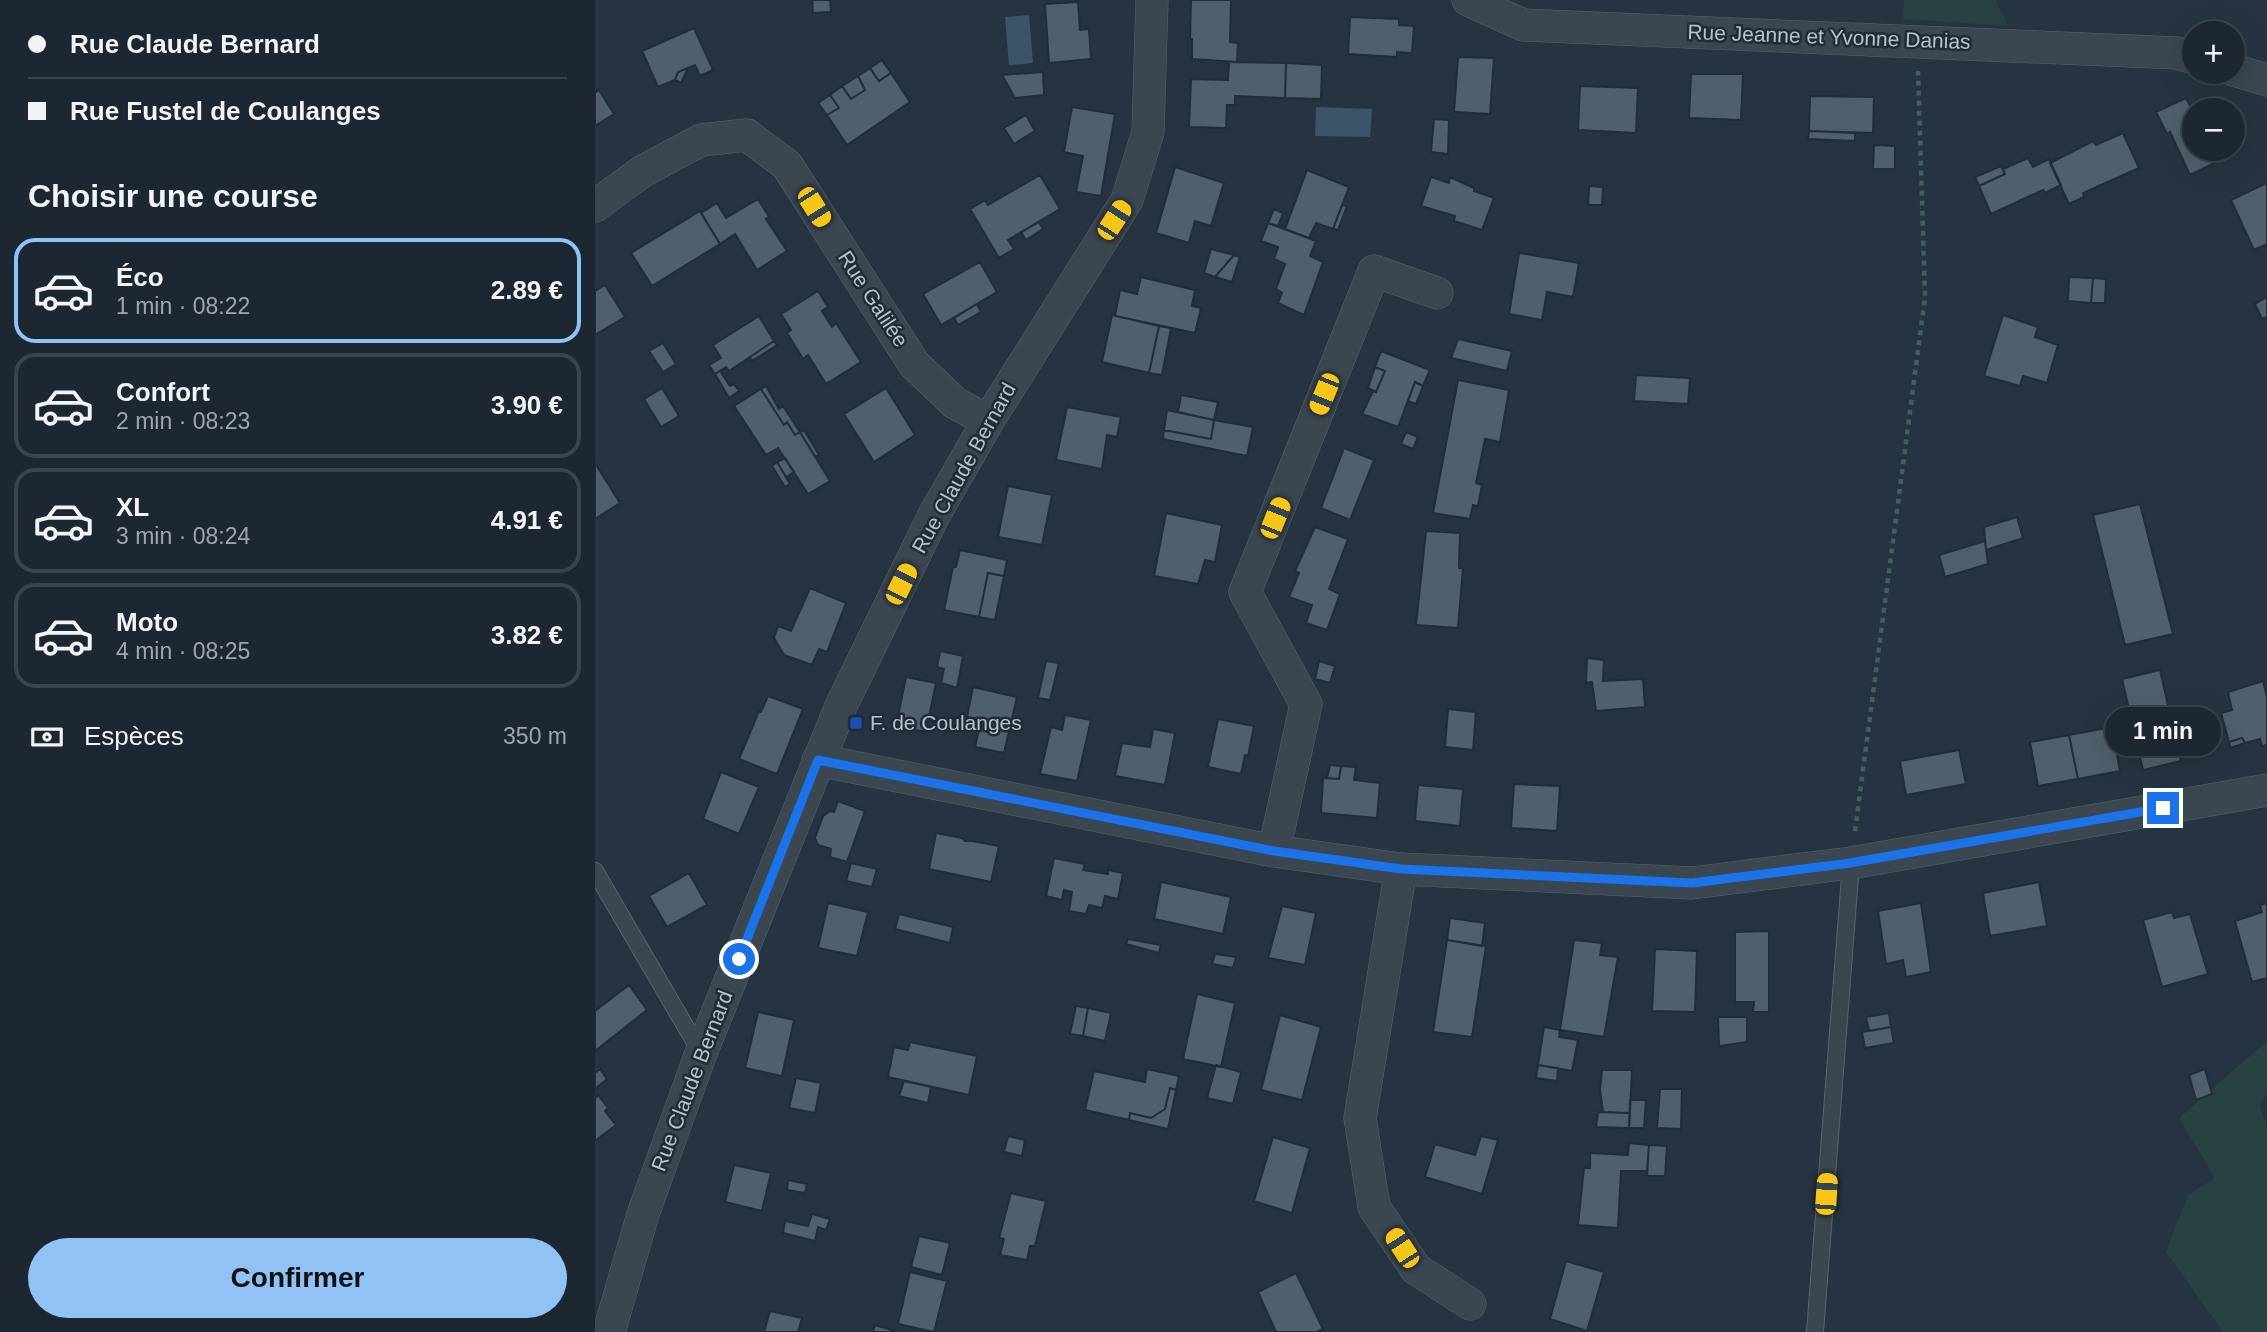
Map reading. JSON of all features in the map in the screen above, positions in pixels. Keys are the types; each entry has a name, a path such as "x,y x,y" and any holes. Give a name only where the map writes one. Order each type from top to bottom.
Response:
{"street":[{"name":"Rue Claude Bernard","path":"610,1332 643,1213 701,1053 842,706 933,517 988,421 1127,200 1149,132 1152,0"},
{"name":"Rue Jeanne et Yvonne Danias","path":"1468,0 1523,25 1917,40 2182,54"},
{"path":"2245,74 2267,80"},
{"name":"Rue Galilée","path":"595,206 643,171 701,139 747,135 787,165 914,364 955,404 988,421"},
{"path":"1274,851 1306,704 1245,592 1374,271 1437,293"},
{"path":"818,760 1274,851 1401,869 1692,883 1850,863 2267,790"},
{"path":"1401,869 1360,1118 1374,1207 1416,1269 1470,1304"}],"lane":[{"path":"1815,1332 1850,863"},
{"path":"595,871 701,1053"}],"path":[{"path":"1850,863 1925,297 1917,40"}],"green space":[{"path":"1904,0 1995,0 2008,26 1903,19"},
{"path":"2267,1041 2267,1092 2260,1106 2267,1127 2267,1332 2223,1332 2166,1252 2188,1195 2215,1178 2179,1118"}],"water":[{"path":"1029,15 1033,63 1009,65 1005,17"},
{"path":"1316,107 1372,109 1370,137 1315,136"}],"building":[{"path":"812,0 830,0 831,12 813,13"},
{"path":"1191,0 1231,0 1230,42 1238,43 1237,62 1192,59"},
{"path":"1078,2 1080,30 1089,29 1091,59 1049,63 1045,4"},
{"path":"1350,17 1399,19 1399,25 1414,26 1412,53 1397,52 1397,57 1348,54"},
{"path":"694,28 713,70 700,76 695,65 678,72 675,80 658,87 642,51"},
{"path":"1458,57 1494,58 1490,114 1454,112"},
{"path":"882,60 891,73 879,81 870,68"},
{"path":"1229,62 1286,63 1285,98 1235,96 1235,105 1227,105 1226,128 1189,127 1191,79 1228,80"},
{"path":"1286,63 1322,65 1321,99 1285,98"},
{"path":"688,68 681,83 675,80 678,72"},
{"path":"870,68 879,81 891,73 910,102 847,145 827,115 839,108 830,95 842,86 851,99 865,90 858,76"},
{"path":"1043,72 1044,95 1015,98 1002,75"},
{"path":"1691,74 1743,74 1741,120 1689,118"},
{"path":"858,76 865,90 851,99 842,86"},
{"path":"1580,86 1638,88 1636,133 1578,130"},
{"path":"599,90 614,114 595,126 595,93"},
{"path":"830,95 839,108 827,115 818,103"},
{"path":"1810,96 1874,97 1873,133 1809,131"},
{"path":"2182,100 2182,158 2170,132 2167,134 2156,112"},
{"path":"1072,107 1115,114 1101,196 1076,192 1083,156 1064,152"},
{"path":"1026,115 1035,131 1014,144 1004,128"},
{"path":"1434,119 1449,120 1448,154 1431,152"},
{"path":"1809,131 1855,133 1855,141 1808,139"},
{"path":"2123,133 2139,168 2083,193 2084,197 2069,204 2050,163 2093,141 2096,145"},
{"path":"1874,145 1895,146 1895,169 1873,169"},
{"path":"2028,158 2033,167 2049,159 2061,185 2045,193 2043,190 1991,214 1979,186 2005,174 2003,169"},
{"path":"2183,161 2219,161 2190,175"},
{"path":"2001,166 2005,174 1979,186 1975,177"},
{"path":"1175,167 1224,183 1211,226 1195,221 1189,243 1156,233"},
{"path":"1307,170 1349,187 1333,229 1316,223 1309,238 1285,229"},
{"path":"1040,175 1060,209 1008,240 1014,249 999,258 970,209 985,200 988,205"},
{"path":"1431,177 1449,183 1450,177 1474,188 1474,191 1494,198 1482,230 1454,221 1455,216 1421,206"},
{"path":"2267,183 2267,244 2254,250 2231,200"},
{"path":"1589,186 1603,187 1602,205 1588,205"},
{"path":"758,199 769,217 766,219 787,251 757,270 735,234 720,244 701,213 717,203 726,218"},
{"path":"1342,205 1347,206 1338,230 1333,229"},
{"path":"1274,209 1283,213 1278,226 1268,223"},
{"path":"700,211 720,244 652,286 631,253"},
{"path":"1039,222 1043,229 1026,240 1021,232"},
{"path":"1268,223 1316,241 1310,256 1323,262 1304,315 1278,303 1282,293 1276,289 1285,264 1274,259 1278,247 1261,241"},
{"path":"1211,249 1234,255 1215,277 1204,273"},
{"path":"1519,253 1579,263 1573,297 1547,292 1542,320 1509,314"},
{"path":"1234,255 1240,257 1232,282 1215,277"},
{"path":"980,262 997,292 941,325 923,294"},
{"path":"1141,277 1195,290 1192,306 1201,308 1195,333 1115,316 1120,290 1137,294"},
{"path":"2069,277 2093,278 2091,303 2068,301"},
{"path":"2093,278 2106,279 2105,303 2091,303"},
{"path":"605,285 625,317 595,335 595,291"},
{"path":"818,291 828,307 822,311 832,327 836,323 861,362 826,384 808,355 803,359 787,333 791,330 781,314"},
{"path":"2265,298 2267,317 2262,319 2255,304"},
{"path":"977,304 981,312 958,325 954,318"},
{"path":"1112,315 1159,326 1149,373 1102,362"},
{"path":"2003,315 2038,327 2035,337 2058,345 2047,383 2023,376 2020,386 1984,376"},
{"path":"759,316 774,341 729,371 726,367 715,374 709,365 721,358 713,345"},
{"path":"1159,326 1171,328 1162,375 1149,373"},
{"path":"1458,339 1512,351 1507,371 1451,358"},
{"path":"774,341 777,345 752,361 750,357"},
{"path":"663,343 676,364 663,372 649,351"},
{"path":"1381,351 1430,370 1423,386 1415,382 1398,427 1362,414 1385,371 1375,367"},
{"path":"1375,367 1385,371 1376,392 1368,388"},
{"path":"720,371 730,386 734,384 739,391 729,398 715,374"},
{"path":"1636,375 1690,378 1688,404 1634,401"},
{"path":"1458,380 1509,390 1500,442 1485,439 1476,483 1482,485 1478,506 1473,505 1470,519 1433,513"},
{"path":"1415,382 1423,386 1416,404 1408,401"},
{"path":"766,386 779,409 783,406 800,432 795,435 787,422 784,425 761,389"},
{"path":"662,388 679,416 661,427 644,399"},
{"path":"886,388 915,435 874,462 844,414"},
{"path":"761,389 784,425 787,422 795,435 800,432 830,481 808,494 778,448 766,455 734,406"},
{"path":"1181,395 1218,402 1214,420 1178,412"},
{"path":"1067,407 1121,417 1117,437 1107,435 1102,469 1056,460"},
{"path":"1167,410 1214,420 1211,439 1164,430"},
{"path":"1214,420 1253,427 1247,456 1163,439 1164,430 1211,439"},
{"path":"804,430 819,455 815,457 800,432"},
{"path":"1406,432 1418,437 1413,449 1401,444"},
{"path":"1344,448 1374,460 1350,520 1321,508"},
{"path":"785,458 794,472 786,477 777,462"},
{"path":"777,462 790,484 785,487 772,466"},
{"path":"595,463 620,503 595,519"},
{"path":"1008,486 1052,495 1042,545 998,537"},
{"path":"2140,504 2173,634 2125,645 2093,515"},
{"path":"1166,513 1222,525 1215,562 1205,560 1198,584 1154,576"},
{"path":"2017,517 2023,538 1986,550 1984,527"},
{"path":"1315,527 1348,539 1329,589 1340,594 1327,630 1306,623 1312,605 1289,597 1299,573 1295,571"},
{"path":"1426,531 1460,533 1459,568 1463,568 1458,628 1416,625"},
{"path":"1985,541 1988,564 1945,577 1939,555"},
{"path":"960,550 1007,560 1004,576 988,573 979,617 944,610 953,567 956,567"},
{"path":"988,573 1004,576 995,620 979,617"},
{"path":"810,588 846,603 827,652 819,649 812,665 784,655 774,638 778,626 791,631"},
{"path":"940,651 963,656 957,688 941,683 944,669 937,667"},
{"path":"1587,658 1604,660 1603,681 1643,679 1645,707 1596,711 1592,682 1586,683"},
{"path":"1046,661 1059,663 1050,700 1038,698"},
{"path":"1319,661 1335,666 1330,683 1315,679"},
{"path":"2160,670 2181,761 2143,770 2122,679"},
{"path":"906,677 936,683 926,732 896,726"},
{"path":"2263,681 2267,697 2267,745 2262,746 2260,739 2245,743 2242,738 2229,742 2221,713 2232,710 2228,692"},
{"path":"973,687 1017,697 1004,753 975,747 981,720 967,717"},
{"path":"768,696 803,709 777,774 739,759"},
{"path":"1448,709 1476,712 1473,750 1445,747"},
{"path":"1065,715 1091,720 1077,781 1040,774 1051,727 1062,730"},
{"path":"1218,719 1254,726 1241,774 1208,767"},
{"path":"2112,727 2120,771 2078,779 2069,735"},
{"path":"1153,729 1175,733 1165,785 1115,776 1122,743 1150,747"},
{"path":"2069,735 2078,779 2038,786 2030,742"},
{"path":"2242,738 2245,743 2230,748 2229,742"},
{"path":"1959,750 1966,784 1906,795 1900,761"},
{"path":"1330,765 1341,766 1339,779 1327,778"},
{"path":"1341,766 1356,767 1354,780 1380,783 1377,818 1321,813 1323,778 1339,779"},
{"path":"721,772 759,787 739,834 703,819"},
{"path":"1514,784 1560,786 1557,831 1511,828"},
{"path":"1418,785 1463,789 1460,826 1415,821"},
{"path":"838,801 865,811 847,862 830,857 831,849 818,845 815,838 823,816 830,811 834,812"},
{"path":"936,833 999,846 991,882 929,869"},
{"path":"1054,858 1085,864 1083,870 1108,874 1108,870 1123,873 1118,899 1105,896 1102,908 1089,905 1086,914 1069,911 1072,892 1064,890 1062,900 1046,896"},
{"path":"851,863 877,869 872,887 846,881"},
{"path":"689,873 707,905 667,927 649,896"},
{"path":"1161,882 1231,897 1223,934 1154,919"},
{"path":"2039,882 2047,926 1990,936 1983,893"},
{"path":"828,903 868,912 857,956 818,948"},
{"path":"1921,903 1931,972 1906,977 1903,960 1886,964 1878,911"},
{"path":"2267,903 2267,978 2252,982 2235,921 2262,912 2260,905"},
{"path":"1282,906 1316,913 1305,965 1268,958"},
{"path":"2172,912 2174,918 2190,914 2208,974 2162,987 2143,920"},
{"path":"899,914 953,927 950,943 895,929"},
{"path":"1450,918 1485,923 1482,946 1447,940"},
{"path":"1769,931 1769,1012 1753,1012 1754,1002 1735,1002 1735,932"},
{"path":"1128,939 1161,945 1159,953 1126,944"},
{"path":"1447,940 1486,946 1472,1037 1433,1032"},
{"path":"1574,940 1602,943 1600,955 1618,957 1604,1037 1560,1030"},
{"path":"1655,949 1697,951 1695,1012 1652,1011"},
{"path":"1215,954 1236,957 1233,968 1212,964"},
{"path":"629,985 647,1010 595,1051 595,1011"},
{"path":"1197,994 1235,1003 1221,1067 1183,1059"},
{"path":"1076,1006 1088,1008 1083,1036 1070,1034"},
{"path":"1088,1008 1111,1013 1105,1041 1083,1036"},
{"path":"758,1012 794,1020 782,1076 745,1068"},
{"path":"1889,1013 1891,1027 1869,1031 1866,1017"},
{"path":"1280,1015 1321,1027 1302,1100 1261,1090"},
{"path":"1718,1017 1747,1017 1747,1042 1719,1046"},
{"path":"1544,1027 1560,1030 1559,1037 1578,1040 1572,1071 1538,1065"},
{"path":"1891,1027 1894,1043 1865,1048 1862,1032"},
{"path":"910,1042 977,1056 969,1095 888,1077 894,1047 908,1050"},
{"path":"1216,1065 1241,1072 1233,1104 1207,1098"},
{"path":"1538,1065 1558,1068 1557,1081 1536,1078"},
{"path":"600,1069 607,1079 595,1089 595,1073"},
{"path":"1147,1069 1179,1076 1176,1090 1170,1088 1165,1109 1151,1118 1130,1113 1129,1120 1085,1110 1094,1071 1145,1082"},
{"path":"2205,1069 2212,1094 2196,1100 2189,1075"},
{"path":"1602,1070 1632,1070 1630,1113 1603,1112 1600,1090"},
{"path":"796,1078 821,1083 815,1113 789,1108"},
{"path":"904,1081 931,1087 928,1103 899,1096"},
{"path":"1170,1088 1176,1090 1168,1129 1129,1120 1130,1113 1151,1118 1165,1109"},
{"path":"1660,1089 1682,1089 1681,1129 1657,1128"},
{"path":"598,1095 608,1108 605,1111 616,1125 595,1141 595,1098"},
{"path":"1630,1100 1646,1100 1644,1128 1629,1128"},
{"path":"1598,1112 1630,1113 1629,1128 1596,1127"},
{"path":"1008,1136 1025,1140 1022,1156 1004,1152"},
{"path":"1481,1136 1498,1140 1482,1194 1425,1177 1435,1144 1475,1155"},
{"path":"1273,1137 1310,1148 1292,1213 1254,1201"},
{"path":"1629,1143 1649,1145 1647,1171 1621,1171 1618,1228 1578,1225 1584,1168 1590,1168 1590,1153 1628,1155"},
{"path":"1649,1145 1667,1146 1665,1176 1647,1176"},
{"path":"734,1165 771,1173 762,1211 725,1202"},
{"path":"788,1180 807,1184 805,1193 787,1190"},
{"path":"1011,1193 1046,1201 1035,1246 1030,1246 1027,1260 1000,1255 1004,1239 999,1238"},
{"path":"812,1214 830,1219 826,1230 818,1227 815,1241 783,1233 785,1221 808,1226"},
{"path":"919,1236 950,1243 942,1275 911,1267"},
{"path":"1566,1261 1604,1272 1587,1331 1550,1319"},
{"path":"910,1272 947,1281 934,1332 898,1324"},
{"path":"1296,1273 1323,1329 1317,1332 1276,1332 1258,1292"},
{"path":"770,1311 802,1318 798,1332 764,1332"},
{"path":"875,1325 895,1331 895,1332 873,1332"}],"place":[{"name":"F. de Coulanges","path":"856,723"}],"route":[{"path":"739,959 818,760 1274,851 1401,869 1692,883 1850,863 2163,808"}]}
